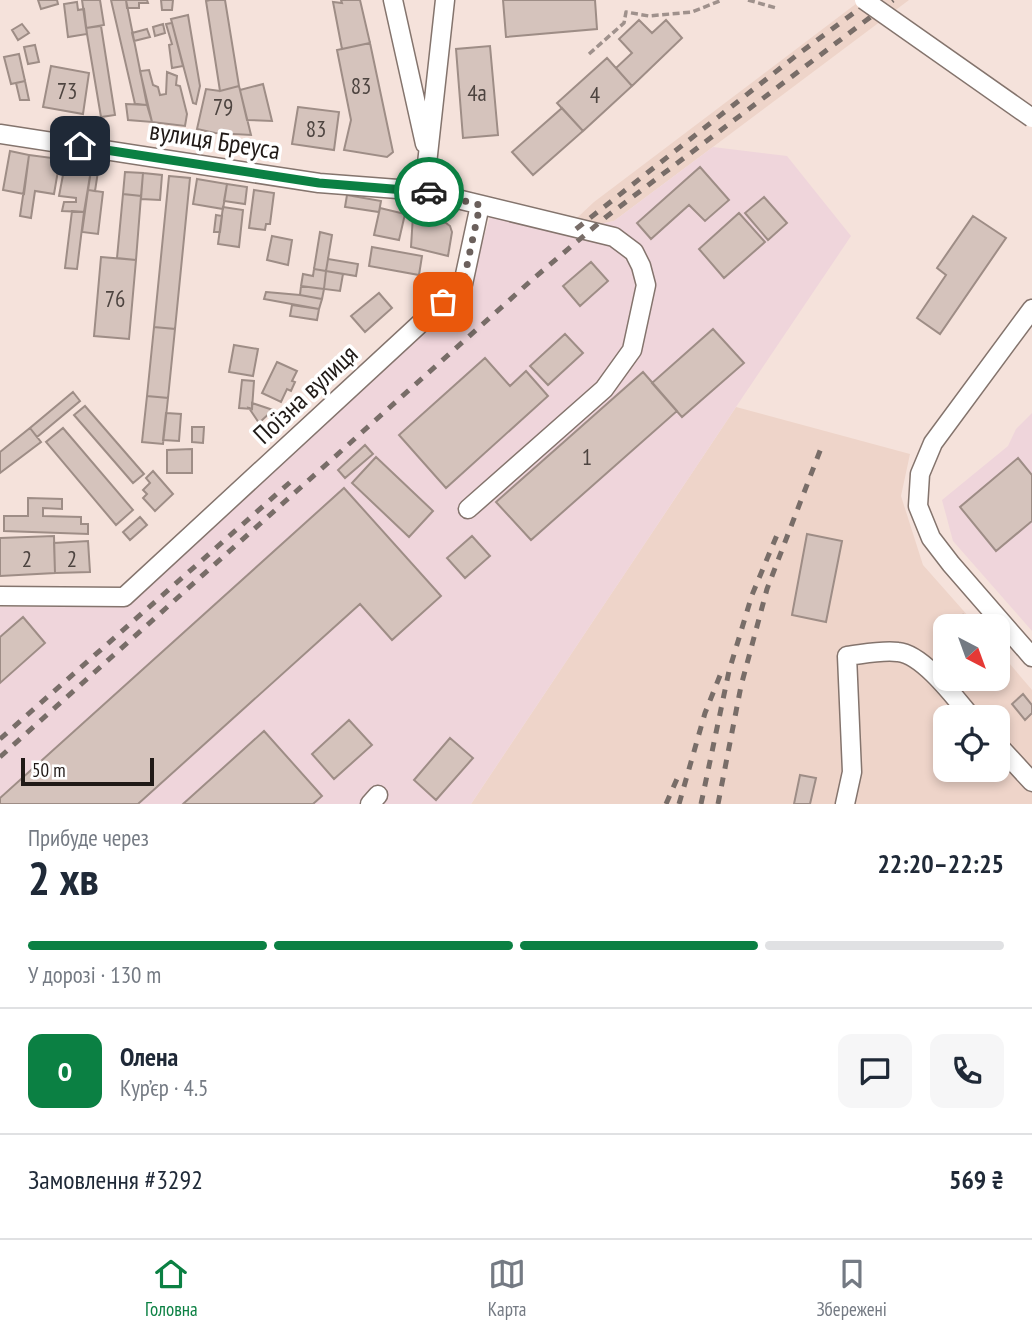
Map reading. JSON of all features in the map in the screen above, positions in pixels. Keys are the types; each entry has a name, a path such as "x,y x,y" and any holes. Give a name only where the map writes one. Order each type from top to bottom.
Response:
{"street":[{"path":"393,0 428,158"},
{"path":"424,191 445,0"},
{"path":"864,0 1032,118"},
{"name":"вулиця Бреуса","path":"0,134 319,183 424,191 614,237 634,252 646,285 632,350 604,389 468,509"},
{"name":"Поїзна вулиця","path":"0,596 124,597 463,284 480,205"},
{"path":"1032,309 933,443 920,474 918,506 930,538 1032,657"},
{"path":"845,804 852,772 848,656 901,652 929,668 961,705"},
{"path":"1010,757 1032,782"}],"path":[{"path":"589,54 624,23 626,12 649,16 692,12 722,0"},
{"path":"748,0 776,8"}],"shaded area":[{"path":"861,0 909,0 614,221 562,232 594,202"},
{"path":"713,147 787,156 851,236 471,804 0,804 0,607 123,606 469,287 490,217 562,232 614,221"},
{"path":"736,407 910,454 901,496 923,565 966,614 933,614 933,691 1010,691 1010,664 1032,690 1032,804 471,804"},
{"path":"1032,413 1032,631 953,541 942,500 1008,446 1016,429"}],"building":[{"path":"38,0 57,0 58,4 41,9"},
{"path":"82,0 100,0 104,25 86,28"},
{"path":"111,0 126,0 147,105 135,104"},
{"path":"126,0 147,0 148,3 139,3 139,8 127,8"},
{"path":"161,0 173,0 172,10 162,10"},
{"path":"225,0 239,86 220,91 206,1"},
{"path":"341,0 360,0 370,43 342,49 333,2 342,3"},
{"path":"503,0 595,0 597,29 506,37"},
{"path":"77,2 78,10 84,9 87,34 68,37 64,4"},
{"path":"188,15 200,86 196,104 193,103 171,19"},
{"path":"639,20 652,33 666,20 682,38 632,86 616,68 632,53 619,39"},
{"path":"172,23 183,66 172,68 169,45 172,44 166,24"},
{"path":"22,24 29,33 18,40 12,30"},
{"path":"163,24 165,33 155,36 153,27"},
{"path":"101,26 115,115 101,117 86,28"},
{"path":"147,29 150,37 134,41 132,33"},
{"path":"370,43 393,152 387,157 344,150 351,120 337,50"},
{"path":"35,45 39,62 28,64 24,47"},
{"path":"490,46 498,135 463,138 456,49"},
{"path":"19,54 25,81 11,84 4,57"},
{"path":"607,58 632,86 583,131 557,103"},
{"path":"51,66 89,73 83,114 43,107"},
{"path":"149,70 153,85 158,87 160,95 166,94 167,72 177,76 176,85 180,86 187,114 185,126 152,122 140,71"},
{"path":"25,81 29,100 20,100 16,83"},
{"path":"263,84 272,121 247,120 240,90"},
{"path":"239,86 251,135 197,129 206,89 220,91"},
{"path":"126,104 147,105 152,122 128,120"},
{"path":"298,107 339,112 334,150 292,144"},
{"path":"562,108 583,131 533,175 512,152"},
{"path":"10,151 29,155 24,194 3,190"},
{"path":"29,155 60,159 54,194 35,191 31,218 20,216"},
{"path":"66,159 92,164 84,212 62,211 64,202 76,202 76,198 59,196"},
{"path":"92,164 99,165 95,191 88,190"},
{"path":"700,167 729,200 705,221 689,205 651,239 637,223"},
{"path":"125,172 143,173 141,196 123,194"},
{"path":"143,173 162,175 160,200 141,199"},
{"path":"169,176 190,178 175,329 154,327"},
{"path":"197,179 227,184 223,209 193,204"},
{"path":"227,184 247,187 245,204 224,201"},
{"path":"88,190 103,192 98,234 82,232"},
{"path":"254,190 274,193 270,224 266,224 265,230 249,228"},
{"path":"123,194 141,196 136,260 117,258"},
{"path":"347,195 381,201 379,212 345,207"},
{"path":"764,197 787,223 768,240 745,213"},
{"path":"223,207 243,210 239,247 218,244"},
{"path":"380,208 405,214 399,240 374,235"},
{"path":"72,211 84,212 77,269 65,268"},
{"path":"739,213 765,242 724,278 699,249"},
{"path":"216,215 222,216 220,232 214,232"},
{"path":"413,215 450,226 452,232 448,256 411,247"},
{"path":"973,216 1006,238 940,334 917,318 946,275 937,268"},
{"path":"320,232 332,235 326,271 314,269"},
{"path":"272,236 292,240 288,265 267,260"},
{"path":"372,247 422,256 419,275 369,266"},
{"path":"101,257 136,260 129,339 94,336"},
{"path":"328,259 358,264 356,276 326,271"},
{"path":"591,262 608,281 580,306 563,286"},
{"path":"314,269 326,271 324,289 301,286 303,274 313,276"},
{"path":"326,271 343,274 340,291 324,289"},
{"path":"301,286 324,289 322,299 300,295"},
{"path":"266,292 322,299 319,309 264,299"},
{"path":"379,293 392,308 365,332 351,316"},
{"path":"292,305 319,309 317,320 290,316"},
{"path":"154,327 175,329 168,398 147,396"},
{"path":"713,329 744,363 682,417 652,383"},
{"path":"565,334 583,353 548,385 530,366"},
{"path":"234,345 258,349 253,376 229,372"},
{"path":"485,358 510,386 526,371 548,396 446,488 399,435"},
{"path":"277,362 297,371 291,391 287,389 281,402 262,393"},
{"path":"643,372 677,411 531,540 496,502"},
{"path":"242,380 254,381 252,409 239,408"},
{"path":"73,392 80,401 37,437 30,428"},
{"path":"147,396 168,398 163,444 142,442"},
{"path":"252,403 273,410 259,423 249,408 252,409"},
{"path":"85,406 144,474 133,483 74,415"},
{"path":"166,413 181,414 179,441 163,440"},
{"path":"192,427 204,427 203,443 192,442"},
{"path":"30,428 41,442 0,473 0,452"},
{"path":"63,428 133,510 116,525 46,442"},
{"path":"365,445 373,454 345,478 338,470"},
{"path":"192,449 192,473 167,473 167,450"},
{"path":"376,457 433,511 409,537 352,483"},
{"path":"1018,458 1032,475 1032,521 996,551 960,507"},
{"path":"153,471 173,494 155,511 143,498 147,494 143,490 150,483 146,478"},
{"path":"344,488 441,596 392,640 360,604 138,804 0,804 0,798"},
{"path":"28,498 62,499 62,509 43,508 43,516 81,517 81,524 88,524 88,534 4,531 4,516 28,516"},
{"path":"140,517 147,525 130,540 123,532"},
{"path":"807,534 842,541 826,622 792,615"},
{"path":"54,536 55,573 0,576 0,538"},
{"path":"472,536 490,556 465,578 447,558"},
{"path":"88,541 90,572 55,573 54,543"},
{"path":"23,617 45,643 0,683 0,637"},
{"path":"1023,694 1032,705 1032,713 1025,720 1012,704"},
{"path":"349,720 372,745 334,779 312,754"},
{"path":"264,731 322,796 313,804 183,804"},
{"path":"450,738 473,758 436,800 414,780"},
{"path":"800,775 816,778 810,804 794,804"}],"railway":[{"path":"576,229 871,0"},
{"path":"0,757 534,278 606,217 893,0"},
{"path":"718,804 741,686 767,589 823,443"},
{"path":"0,739 296,477"},
{"path":"701,804 729,671 752,595 777,535"},
{"path":"679,804 705,713 723,668"},
{"path":"666,804 680,772"}],"way so far":[{"path":"429,192 480,205 463,284 443,302"}],"route":[{"path":"80,146 319,183 429,192"}]}
